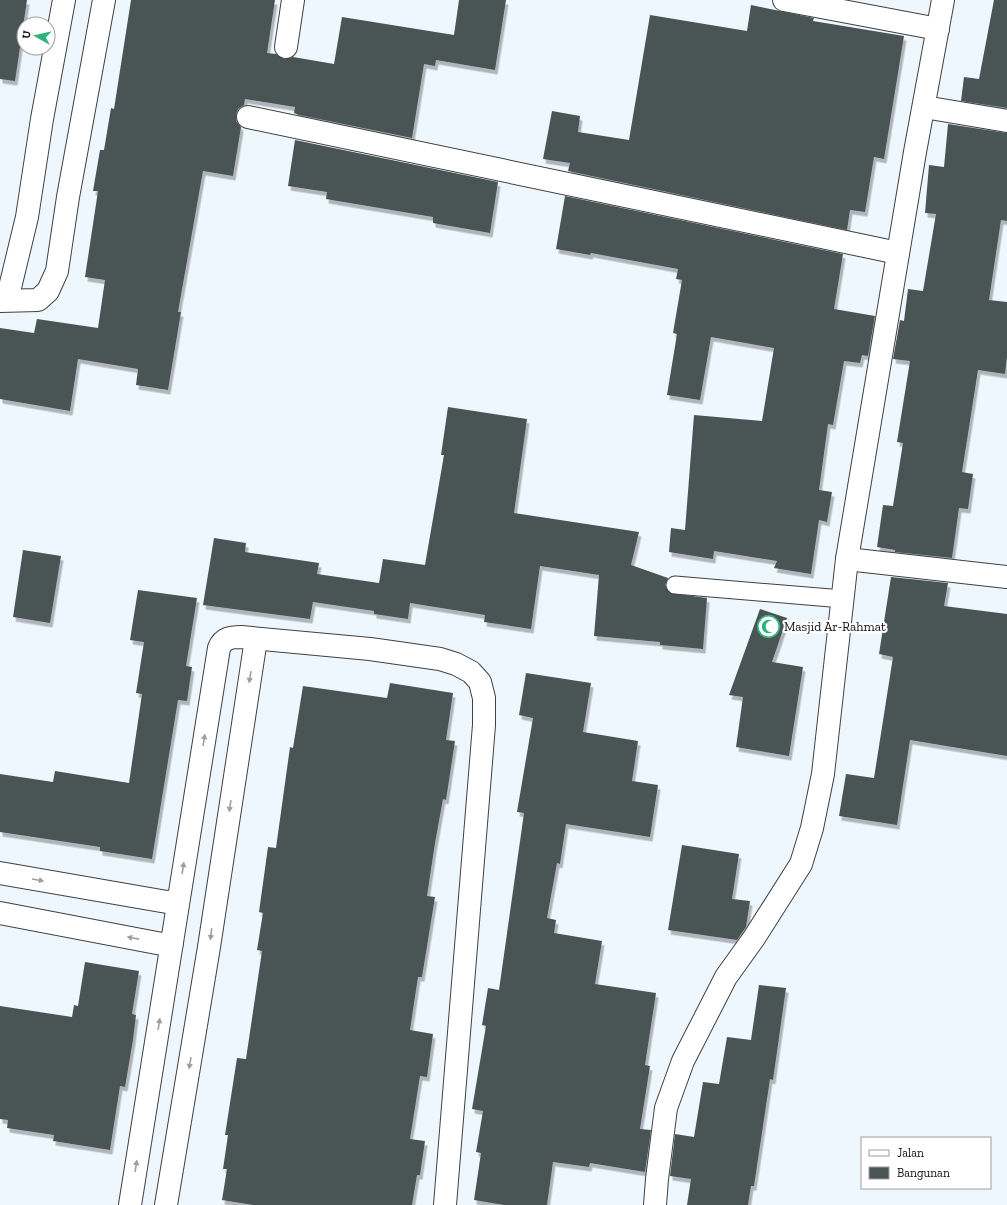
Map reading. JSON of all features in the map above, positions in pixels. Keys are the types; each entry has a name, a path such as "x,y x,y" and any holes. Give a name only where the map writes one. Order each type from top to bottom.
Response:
{"street":[{"path":"64,0 42,119 27,217 4,301 38,300 48,291 57,271 68,197 104,0"},
{"path":"286,47 294,0"},
{"path":"784,0 938,29"},
{"path":"655,1205 666,1108 683,1061 726,977 754,938 801,864 812,828 823,774 846,559 898,252 943,0"},
{"path":"924,107 1007,122"},
{"path":"248,117 898,252"},
{"path":"846,559 1007,577"},
{"path":"130,1205 219,648 222,642 231,637 370,649 440,659 456,664 471,672 480,682 484,698 484,725 446,1205"},
{"path":"166,1205 210,947 256,639"},
{"path":"0,873 167,902 178,901"},
{"path":"0,914 162,944 172,943"}],"lane":[{"path":"675,585 842,599"}],"building":[{"path":"0,0 27,0 25,16 16,16 16,56 19,56 15,81 0,79"},
{"path":"131,0 275,0 267,53 276,54 284,59 293,57 334,64 342,17 454,35 459,0 506,0 495,70 436,60 435,66 424,64 412,138 299,115 294,113 295,107 245,99 244,105 238,109 236,115 236,121 241,127 233,176 203,171 178,312 181,312 168,390 136,385 138,369 78,359 70,411 0,399 0,328 34,333 37,319 98,328 105,280 85,277 98,191 93,191 100,150 104,150 111,108 114,109"},
{"path":"994,0 1007,0 1007,108 961,101 964,77 979,79"},
{"path":"751,5 814,18 813,21 904,36 884,159 874,157 865,212 850,210 847,230 568,171 570,163 543,159 552,111 580,116 578,132 629,140 650,15 747,31"},
{"path":"948,124 1007,133 1007,221 1001,220 989,300 1007,302 1007,356 1005,374 978,370 962,472 973,474 968,509 959,508 952,558 895,552 895,550 877,547 883,505 893,506 903,443 897,442 910,361 893,359 900,320 904,321 908,289 923,291 936,214 925,213 929,165 944,167"},
{"path":"295,140 498,182 490,233 433,223 433,217 326,199 327,192 288,186"},
{"path":"565,196 843,254 834,309 875,316 868,356 862,355 860,363 844,361 833,425 828,424 819,490 832,492 827,522 819,520 811,574 774,568 777,561 714,551 713,559 669,552 671,528 685,530 694,415 762,421 774,348 711,337 700,400 667,395 677,334 673,333 682,280 676,279 678,269 591,253 590,255 556,249"},
{"path":"448,407 527,419 514,513 639,532 631,565 668,578 665,585 670,593 707,598 703,649 660,645 660,642 594,636 599,575 540,566 531,629 484,622 485,615 410,603 408,619 374,614 374,611 313,602 310,619 203,605 214,538 246,543 245,552 319,563 317,574 379,583 383,559 425,565 444,455 441,455"},
{"path":"23,550 61,556 50,623 13,617"},
{"path":"891,577 948,583 944,606 1007,614 1007,756 910,740 897,825 839,816 846,774 874,778 893,657 879,654"},
{"path":"138,590 197,598 186,666 192,667 187,701 178,700 152,859 100,851 100,847 0,832 0,774 53,782 55,771 129,783 142,694 136,693 144,642 130,640"},
{"path":"760,609 787,618 772,662 803,667 789,756 736,747 743,697 729,695"},
{"path":"526,673 591,683 583,732 638,741 632,781 658,785 650,837 566,824 560,864 557,863 547,918 556,920 554,933 602,941 595,984 656,993 645,1065 650,1066 640,1129 651,1130 645,1172 590,1163 589,1167 553,1162 547,1205 504,1205 474,1200 481,1153 476,1152 483,1111 472,1109 486,1026 482,1025 488,988 499,990 524,813 517,812 533,718 519,715"},
{"path":"390,683 453,693 446,740 455,741 446,800 443,799 427,896 435,897 422,977 418,977 410,1030 433,1034 427,1077 420,1076 410,1139 425,1141 420,1175 417,1175 412,1205 253,1205 222,1200 227,1169 223,1169 228,1135 225,1135 237,1058 246,1059 262,951 257,950 263,913 259,912 268,847 276,848 290,747 293,748 303,686 387,698"},
{"path":"682,845 739,854 732,899 750,901 746,927 737,940 668,930"},
{"path":"85,962 139,971 132,1014 136,1015 133,1040 125,1087 120,1086 110,1150 53,1141 54,1135 7,1128 8,1120 0,1119 0,1006 72,1017 74,1005 78,1006"},
{"path":"759,985 786,988 773,1080 770,1079 754,1186 751,1186 748,1205 687,1205 691,1179 670,1176 675,1134 694,1137 703,1082 719,1084 727,1037 751,1040"}],"place":[{"name":"Masjid Ar-Rahmat","path":"769,626"}]}
